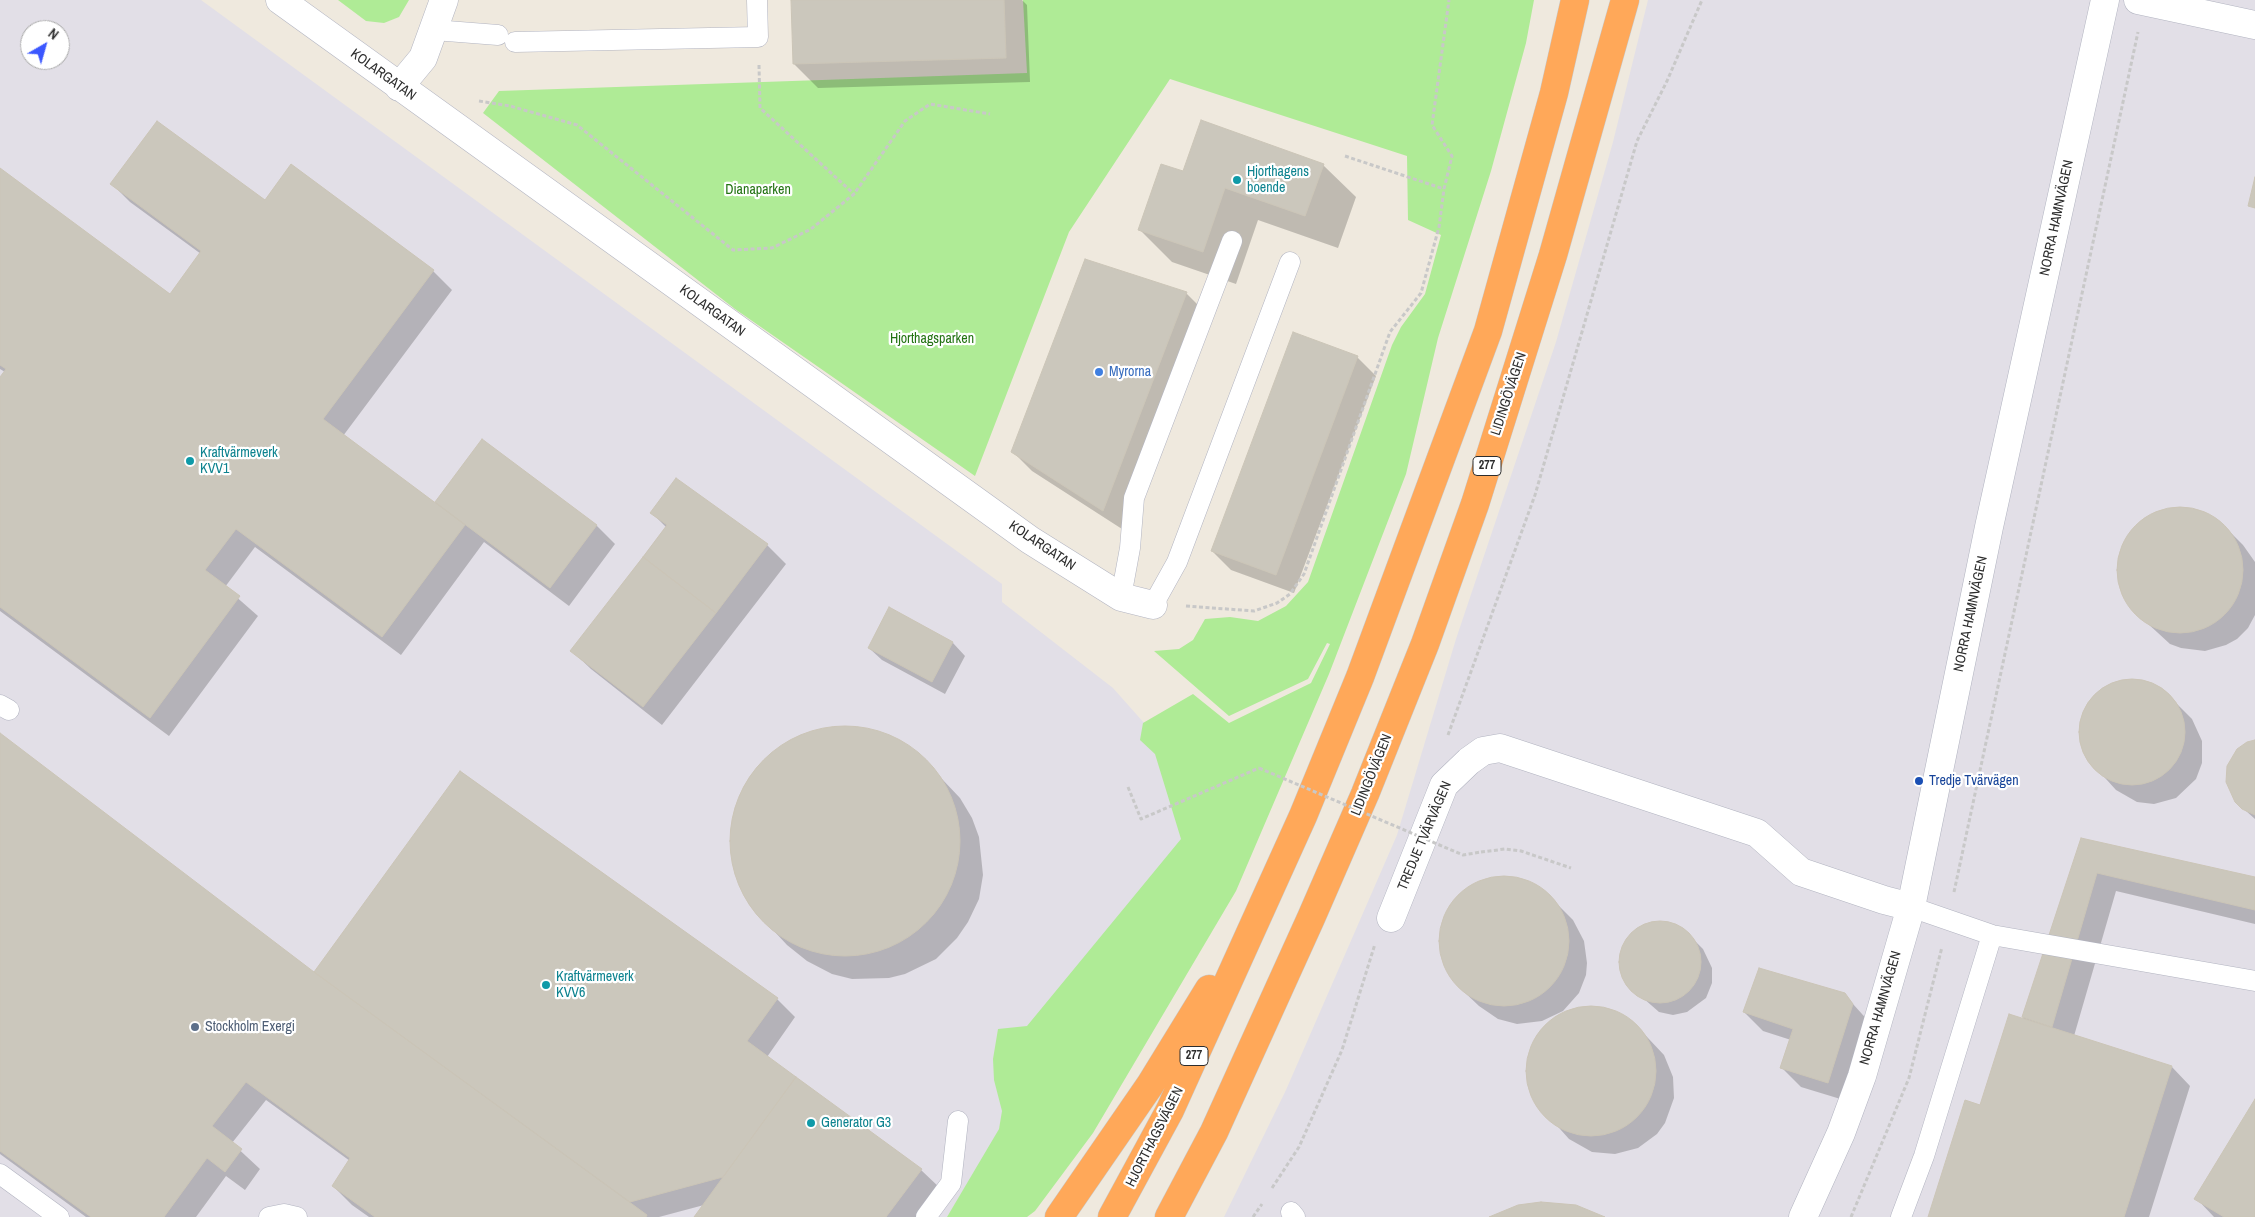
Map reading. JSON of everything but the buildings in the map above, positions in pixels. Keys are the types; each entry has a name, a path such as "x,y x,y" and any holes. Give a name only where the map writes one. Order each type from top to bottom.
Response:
{"highway":[{"name":"277","path":"1270,892 1360,677 1488,330 1554,93 1575,0"},
{"name":"LIDINGÖVÄGEN","path":"1169,1217 1214,1132 1311,918 1365,794 1422,653 1475,504 1553,256 1625,0"},
{"path":"1059,1217 1150,1085 1270,892"},
{"name":"HJORTHAGSVÄGEN","path":"1112,1217 1170,1110 1270,892"}],"street":[{"name":"KOLARGATAN","path":"280,0 399,88 1030,540 1121,598 1153,605"},
{"path":"399,88 423,58 444,0"},
{"name":"NORRA HAMNVÄGEN","path":"1803,1217 1841,1133 1862,1076 1911,907 1989,528 2105,0"},
{"path":"2141,1 2255,25"},
{"name":"TREDJE TVÄRVÄGEN","path":"1385,927 1444,785 1469,761 1483,751 1500,748 1757,833 1801,872 1884,900 1911,907"}],"lane":[{"path":"434,30 507,39 758,37 757,0"},
{"path":"1121,598 1130,548 1134,498 1232,241"},
{"path":"1153,605 1176,562 1290,262"},
{"path":"1911,907 1992,935 2255,981"},
{"path":"1901,1217 1924,1156 1992,935"},
{"path":"926,1217 951,1183 958,1121"},
{"path":"0,1174 59,1217"},
{"path":"269,1217 284,1214 297,1217"}],"path":[{"path":"1153,605 1254,611 1277,603 1290,594 1304,574 1390,332 1420,293 1439,227 1444,189 1452,156 1432,125 1449,0"},
{"path":"1447,737 1535,495 1637,141 1667,81 1702,0"},
{"path":"1851,1217 1909,1078 1948,920 2141,1"},
{"path":"758,37 760,108 854,194"},
{"path":"473,100 510,106 577,125 733,250 772,248 811,229 854,194 905,121 930,104 990,114"},
{"path":"1345,156 1444,189"},
{"path":"1128,787 1140,819 1259,768 1463,855 1505,848 1521,851 1571,868"},
{"path":"1412,837 1414,828"},
{"path":"1269,1194 1299,1148 1342,1050 1385,927"},
{"path":"1253,1217 1263,1202"}],"shaded area":[{"path":"0,0 201,0 1002,584 1002,602 1113,688 1209,796 1001,1120 999,1129 988,1151 947,1217 0,1217"},
{"path":"1648,0 2255,0 2255,1217 1224,1217 1286,1090 1397,835 1456,639 1556,342 1613,142"}],"green space":[{"path":"338,0 409,0 399,17 384,23 366,21"},
{"path":"1023,0 1534,0 1526,43 1491,171 1438,338 1406,474 1329,674 1236,891 1093,1133 1035,1211 1027,1217 947,1217 999,1129 1002,1111 994,1080 993,1059 998,1029 1027,1026 1181,839 1155,754 1140,740 1143,723 1193,694 1229,723 1311,683 1330,644 1327,643 1308,679 1229,716 1154,651 1179,649 1193,640 1205,619 1230,617 1258,621 1286,606 1308,582 1392,345 1401,327 1425,294 1441,235 1408,220 1407,156 1170,79 1069,232 975,476 735,309 483,113 499,91 1027,73"}],"place":[{"name":"Hjorthagens boende","path":"1237,180"},
{"name":"Myrorna","path":"1099,372"},
{"name":"Kraftvärmeverk KVV1","path":"190,461"},
{"name":"Tredje Tvärvägen","path":"1919,781"},
{"name":"Kraftvärmeverk KVV6","path":"546,985"},
{"name":"Stockholm Exergi","path":"195,1027"},
{"name":"Generator G3","path":"811,1123"}],"park label":[{"name":"Dianaparken","path":"758,190"},
{"name":"Hjorthagsparken","path":"932,339"}]}
